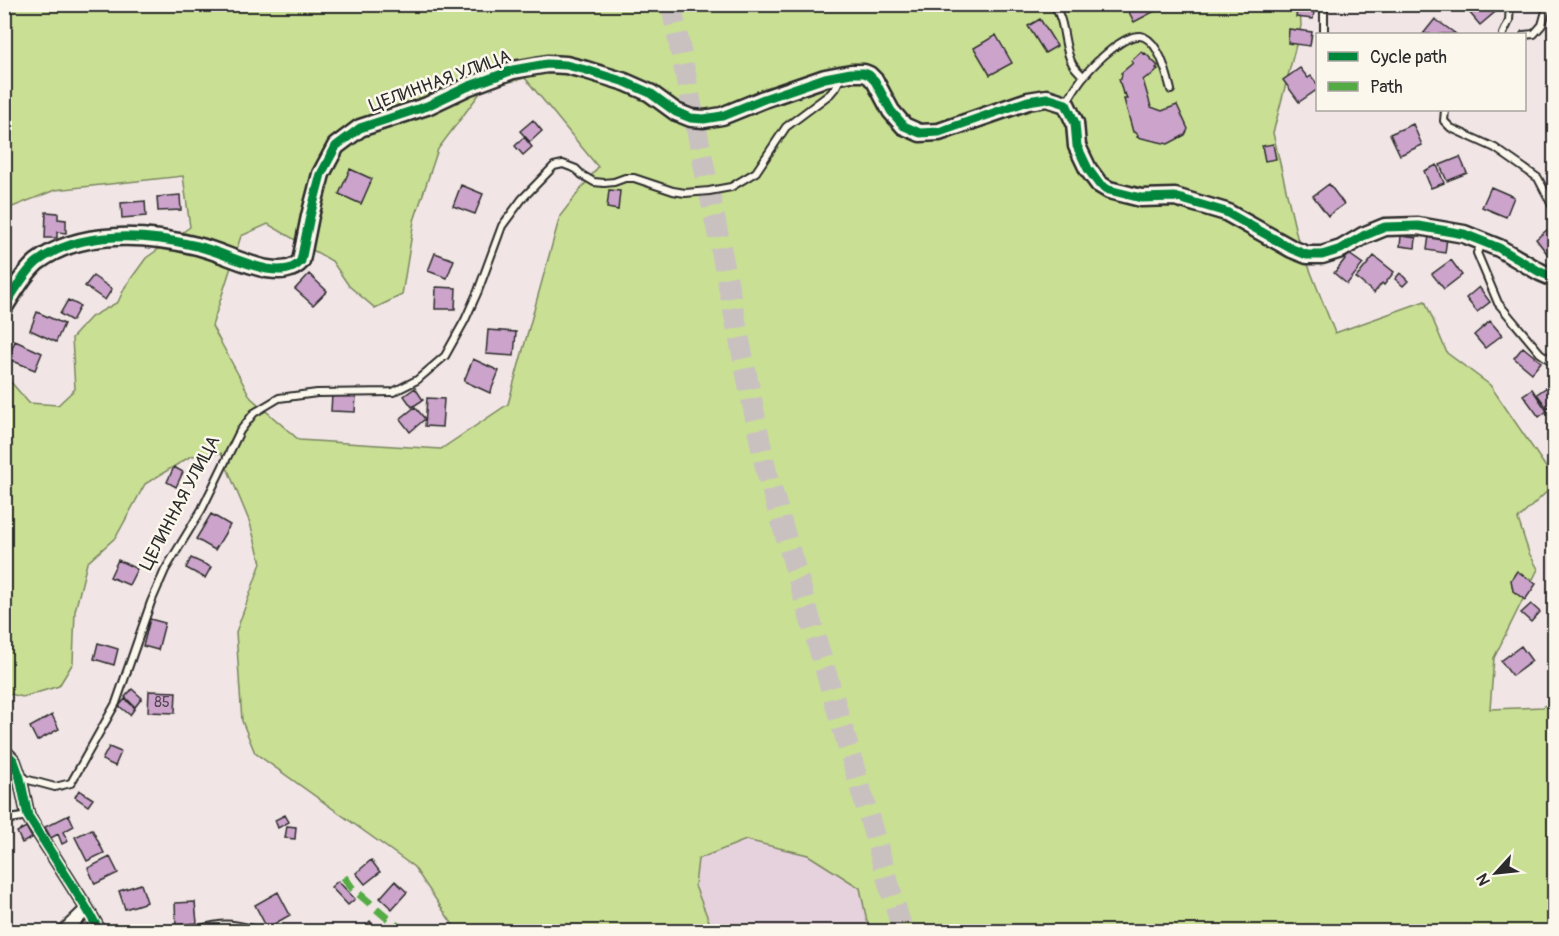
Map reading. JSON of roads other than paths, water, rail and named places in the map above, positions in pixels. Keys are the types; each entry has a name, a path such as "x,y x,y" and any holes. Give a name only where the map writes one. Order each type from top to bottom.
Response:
{"street":[{"name":"ЦЕЛИННАЯ УЛИЦА","path":"4,307 17,285 36,263 63,247 104,238 147,237 198,246 266,268 288,270 296,267 301,261 321,174 336,146 360,128 427,106 467,87 513,70 548,64 566,65 586,70 625,82 650,93 676,112 691,118 704,119 722,116 825,78 864,73 875,81 891,111 904,126 920,133 939,132 1028,101 1047,98 1066,104"},
{"path":"1066,104 1075,123 1077,146 1088,169 1099,184 1109,190 1141,198 1175,197 1226,212 1307,255 1322,255 1341,249 1363,236 1386,227 1418,226 1464,234 1483,240 1554,278"},
{"path":"4,752 14,761 28,816 100,932"},
{"path":"63,932 87,909"},
{"path":"200,932 220,927 252,932"}],"lane":[{"path":"1053,4 1061,18 1073,65 1083,76"},
{"path":"1323,33 1324,4"},
{"path":"1503,33 1509,21 1510,4"},
{"path":"1526,35 1534,34 1542,25 1548,4"},
{"path":"1066,104 1083,76 1123,40 1137,36 1144,37 1151,43 1164,64 1170,90"},
{"name":"ЦЕЛИННАЯ УЛИЦА","path":"20,778 55,787 71,783 116,703 165,570 202,509 240,431 254,413 279,398 317,393 393,392 417,380 445,356 465,320 502,226 522,199 554,166 563,164 570,166 594,182 604,183 634,178 685,193 730,187 756,172 786,127 830,94 842,75"},
{"path":"1445,111 1444,122 1451,128 1495,148 1538,178 1554,209"},
{"path":"1483,240 1477,253 1498,303 1540,353 1554,363"},
{"path":"4,820 28,816"}],"tunnel":[{"path":"671,4 766,470 903,932"}]}
